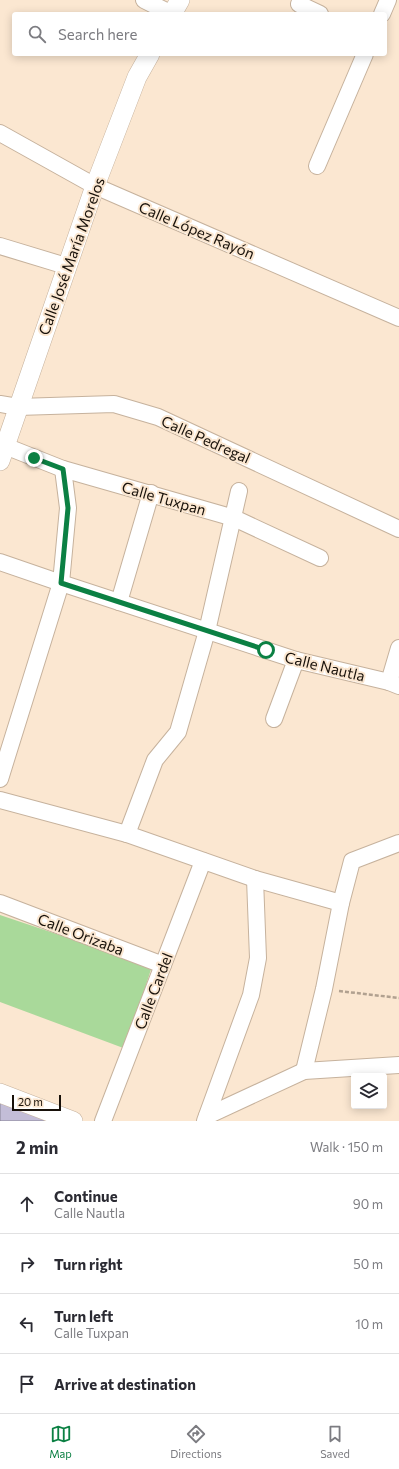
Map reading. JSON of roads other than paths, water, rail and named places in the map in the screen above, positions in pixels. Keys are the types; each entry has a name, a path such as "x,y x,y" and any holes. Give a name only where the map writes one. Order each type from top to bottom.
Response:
{"street":[{"path":"144,0 168,12"},
{"path":"173,12 180,0"},
{"path":"383,12 388,0"},
{"path":"299,4 316,12"},
{"name":"Calle José María Morelos","path":"2,453 9,406 66,266 137,77 149,56"},
{"path":"317,166 364,56"},
{"name":"Calle López Rayón","path":"0,133 95,186 399,318"},
{"path":"0,246 66,266"},
{"name":"Calle Pedregal","path":"9,406 114,404 158,417 399,529"},
{"name":"Calle Tuxpan","path":"2,453 151,493 234,518 320,558"},
{"path":"0,779 61,583 68,508 63,469"},
{"path":"127,834 155,760 178,732 207,631 239,491"},
{"path":"119,602 151,493"},
{"name":"Calle Nautla","path":"0,562 296,660 394,684"},
{"path":"394,684 399,648"},
{"path":"274,719 296,660"},
{"path":"0,800 127,834 255,879 341,903"},
{"path":"304,1071 324,990 341,903 352,861 399,843"},
{"name":"Calle Cardel","path":"103,1121 203,861"},
{"path":"206,1119 251,995 258,958 255,879"},
{"name":"Calle Orizaba","path":"0,903 163,965"},
{"path":"206,1119 304,1071 399,1065"},
{"path":"0,1093 73,1121"}]}
